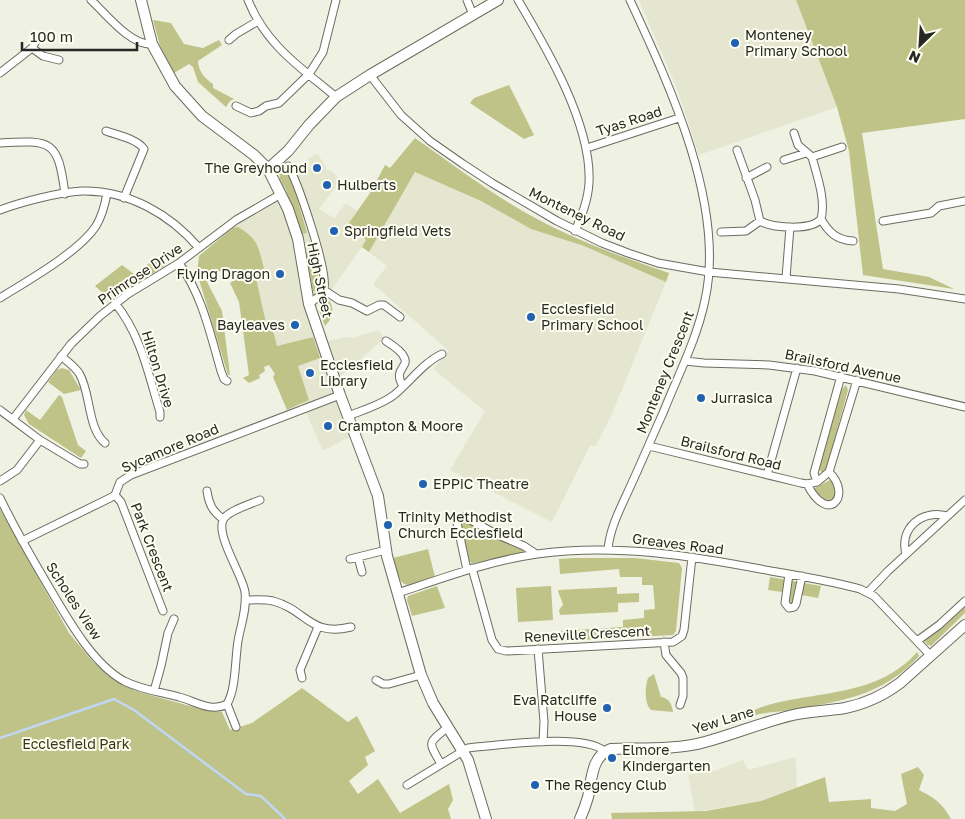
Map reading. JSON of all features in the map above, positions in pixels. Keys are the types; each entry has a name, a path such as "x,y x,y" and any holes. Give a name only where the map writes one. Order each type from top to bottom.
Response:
{"street":[{"path":"91,0 128,36 142,43 152,44"},
{"name":"High Street","path":"141,0 152,44 166,71 186,100 202,116 254,155 268,169 282,194 298,239 308,304 378,496 386,550 421,675 433,703 468,760 486,819"},
{"path":"248,0 258,21 277,47 336,97"},
{"path":"236,106 251,113 259,112 266,106 279,103 308,74 322,52 336,0"},
{"path":"466,0 473,15"},
{"path":"268,169 288,151 309,125 336,97 498,0"},
{"path":"518,0 555,66 587,148 589,183 587,198 575,231"},
{"name":"Monteney Crescent","path":"608,549 610,536 685,361 702,314 709,272 709,244 698,176 660,64 630,0"},
{"path":"229,40 258,21"},
{"path":"0,73 32,48 36,41"},
{"path":"32,48 43,56 59,60"},
{"name":"Monteney Road","path":"370,75 401,115 430,140 492,183 575,231 634,255 667,265 709,272 899,289 965,299"},
{"name":"Tyas Road","path":"587,148 679,118"},
{"path":"106,131 136,142 144,150 124,198"},
{"path":"794,133 798,145 809,155 820,188 821,219 833,235 842,240 853,241"},
{"path":"0,143 34,142 54,150 60,163 65,194"},
{"path":"784,160 842,147"},
{"path":"737,150 755,200 760,221"},
{"path":"288,166 293,175 324,273 324,290 308,304"},
{"path":"746,178 767,166"},
{"path":"0,210 27,202 82,191 107,193 144,205 169,219 185,232 199,248"},
{"path":"0,298 84,240 91,233 100,218 107,193"},
{"name":"Primrose Drive","path":"13,419 83,331 116,303 144,283 178,263 236,220 282,194"},
{"path":"883,221 931,213 939,206 965,201"},
{"path":"760,221 790,227 812,226 821,219"},
{"path":"721,232 746,231 760,221"},
{"path":"786,278 790,227"},
{"path":"178,263 190,278 198,296 221,371 224,379 227,381"},
{"path":"324,290 339,300 352,303 367,311 379,305 384,305 400,317"},
{"name":"Hilton Drive","path":"116,303 136,334 160,417"},
{"path":"386,341 403,354 405,358 406,361 399,376 403,386"},
{"path":"348,416 383,402 433,358 442,354"},
{"path":"62,356 73,366 80,377 98,436 104,443"},
{"name":"Brailsford Avenue","path":"685,361 796,368 841,376 965,407"},
{"path":"767,475 786,412 796,368"},
{"path":"817,482 814,473 841,376"},
{"path":"807,484 810,491 822,504 833,504 838,499 839,493 830,472 857,380"},
{"name":"Sycamore Road","path":"22,541 114,495 120,482 131,475 340,395"},
{"path":"0,410 40,440 80,464 84,464"},
{"path":"0,481 18,470 40,440"},
{"name":"Brailsford Road","path":"649,446 807,484 817,482 830,472"},
{"path":"207,491 210,507 224,519"},
{"name":"Park Crescent","path":"114,495 121,502 163,611"},
{"name":"Scholes View","path":"0,498 22,541 75,630 97,657 115,674 123,680 208,707 218,708 227,704"},
{"path":"236,727 227,704 231,696 245,600 242,582 225,542 222,524 227,515 260,500"},
{"path":"868,592 965,500"},
{"path":"906,554 903,544 910,526 930,515 947,516"},
{"name":"Reneville Crescent","path":"536,554 465,516 461,517 457,523 495,646 498,649 506,651 673,642 682,636 684,630 692,557"},
{"name":"Greaves Road","path":"398,593 470,569 536,554 608,549 658,552 802,576 851,586 868,592 881,603 931,656"},
{"path":"350,559 386,550"},
{"path":"358,557 362,572"},
{"path":"789,574 785,603 789,608 796,604 802,576"},
{"path":"245,600 274,601 318,627 328,630 351,627"},
{"path":"917,641 939,625 965,601"},
{"path":"154,691 168,632 174,619"},
{"name":"Yew Lane","path":"407,785 442,764 462,748 543,742 588,744 604,751 611,749 683,746 699,744 796,714 846,708 863,703 889,691 965,625"},
{"path":"302,678 300,670 318,627"},
{"path":"664,642 666,655 682,673 683,696 680,705"},
{"path":"538,649 544,722 543,742"},
{"path":"376,680 389,684 421,675"},
{"path":"442,764 431,747 431,743 432,739 448,727"},
{"path":"580,819 588,796 595,764 604,751"}],"shaded area":[{"name":"Monteney Primary School","path":"639,0 796,0 837,107 699,155 676,86"},
{"path":"318,154 328,171 330,170 341,180 319,209 334,218 346,203 357,211 350,223 366,241 330,292 311,312 321,343 345,337 353,338 378,330 385,338 335,381 354,434 323,451 302,403 309,400 298,366 313,337 277,347 274,334 266,323 256,278 264,268 256,242 250,234 238,227 232,228 236,220 281,194 276,183 310,166 308,158"},
{"name":"Ecclesfield Primary School","path":"415,172 481,201 531,229 584,246 666,282 611,416 595,447 590,445 552,522 450,470 485,411 433,369 449,351 373,284 387,266 369,252"},
{"path":"796,757 797,788 761,801 695,812 688,775 718,770 743,760 748,770"}],"green space":[{"path":"796,0 965,0 965,119 862,133 883,269 929,277 954,289 863,275 849,151 837,107"},
{"path":"153,20 171,23 184,44 203,48 219,40 222,45 198,61 198,64 202,74 213,84 213,88 234,99 226,107 198,82 193,67 189,64 174,73 160,46"},
{"path":"509,85 534,135 524,139 470,103 474,98"},
{"path":"415,138 523,211 587,242 669,273 666,282 584,246 531,229 481,201 415,172 369,252 362,247 366,240 350,227 352,225 349,223 370,193 385,165 390,168"},
{"path":"283,165 292,181 307,233 301,234 286,190 280,179 279,171"},
{"path":"238,227 254,240 259,249 264,268 256,278 266,323 274,334 277,346 313,337 320,358 298,366 309,400 287,410 273,377 275,374 269,365 264,367 265,371 259,375 260,378 249,383 243,378 249,375 239,302 230,283 236,279 229,267 205,278 222,311 230,375 228,375 197,273 199,256 232,228"},
{"path":"306,252 314,256 319,283 318,293 313,291"},
{"path":"155,259 166,265 111,300 95,286 122,265 134,274"},
{"path":"325,299 331,303 332,310 330,320 325,326 319,306"},
{"path":"62,368 69,370 81,390 64,394 48,382 57,370"},
{"path":"846,385 848,390 827,467 822,473 819,469 820,464 842,389"},
{"path":"59,395 62,397 78,445 86,451 81,458 29,424 24,415 26,410 40,420"},
{"path":"830,480 836,495 832,501 823,501 814,491 815,488"},
{"name":"Ecclesfield Park","path":"0,509 69,633 94,663 116,680 136,691 204,710 222,712 230,730 252,723 302,688 348,722 357,716 375,751 365,757 368,765 349,781 358,794 378,779 400,813 449,784 453,800 448,809 451,819 0,819"},
{"path":"464,521 525,550 525,553 473,564 468,560 460,525"},
{"path":"428,549 435,577 410,585 402,582 393,558"},
{"path":"635,558 679,563 682,568 676,631 673,635 562,641 561,631 623,627 623,620 644,618 644,610 655,609 653,585 642,585 642,577 620,577 619,569 560,574 559,559"},
{"path":"770,577 821,586 818,598 796,594 791,604 789,602 789,593 768,590"},
{"path":"437,586 445,608 412,616 407,600 408,596"},
{"path":"551,586 553,620 518,622 516,588"},
{"path":"617,587 617,594 639,593 639,602 618,603 618,612 560,615 559,610 563,605 558,590"},
{"path":"965,604 965,613 931,646 926,644 925,640"},
{"path":"917,652 919,656 891,680 860,695 844,700 756,715 728,726 729,721 768,705 847,690 885,677 902,666"},
{"path":"654,674 661,697 670,702 673,712 651,710 649,707 646,699 646,686 648,678"},
{"path":"918,767 924,775 919,790 938,801 951,819 612,819 611,813 706,811 761,801 825,777 829,802 871,799 871,808 895,811 907,804 901,774"}],"waterway":[{"path":"0,738 114,699 134,710 246,794 261,796 285,819"}],"place":[{"name":"Monteney Primary School","path":"735,43"},
{"name":"The Greyhound","path":"317,168"},
{"name":"Hulberts","path":"327,185"},
{"name":"Springfield Vets","path":"334,231"},
{"name":"Flying Dragon","path":"280,274"},
{"name":"Ecclesfield Primary School","path":"531,317"},
{"name":"Bayleaves","path":"295,325"},
{"name":"Ecclesfield Library","path":"310,373"},
{"name":"Jurrasica","path":"701,398"},
{"name":"Crampton & Moore","path":"328,426"},
{"name":"EPPiC Theatre","path":"423,484"},
{"name":"Trinity Methodist Church Ecclesfield","path":"388,525"},
{"name":"Eva Ratcliffe House","path":"607,708"},
{"name":"Elmore Kindergarten","path":"612,758"},
{"name":"The Regency Club","path":"535,785"}]}
